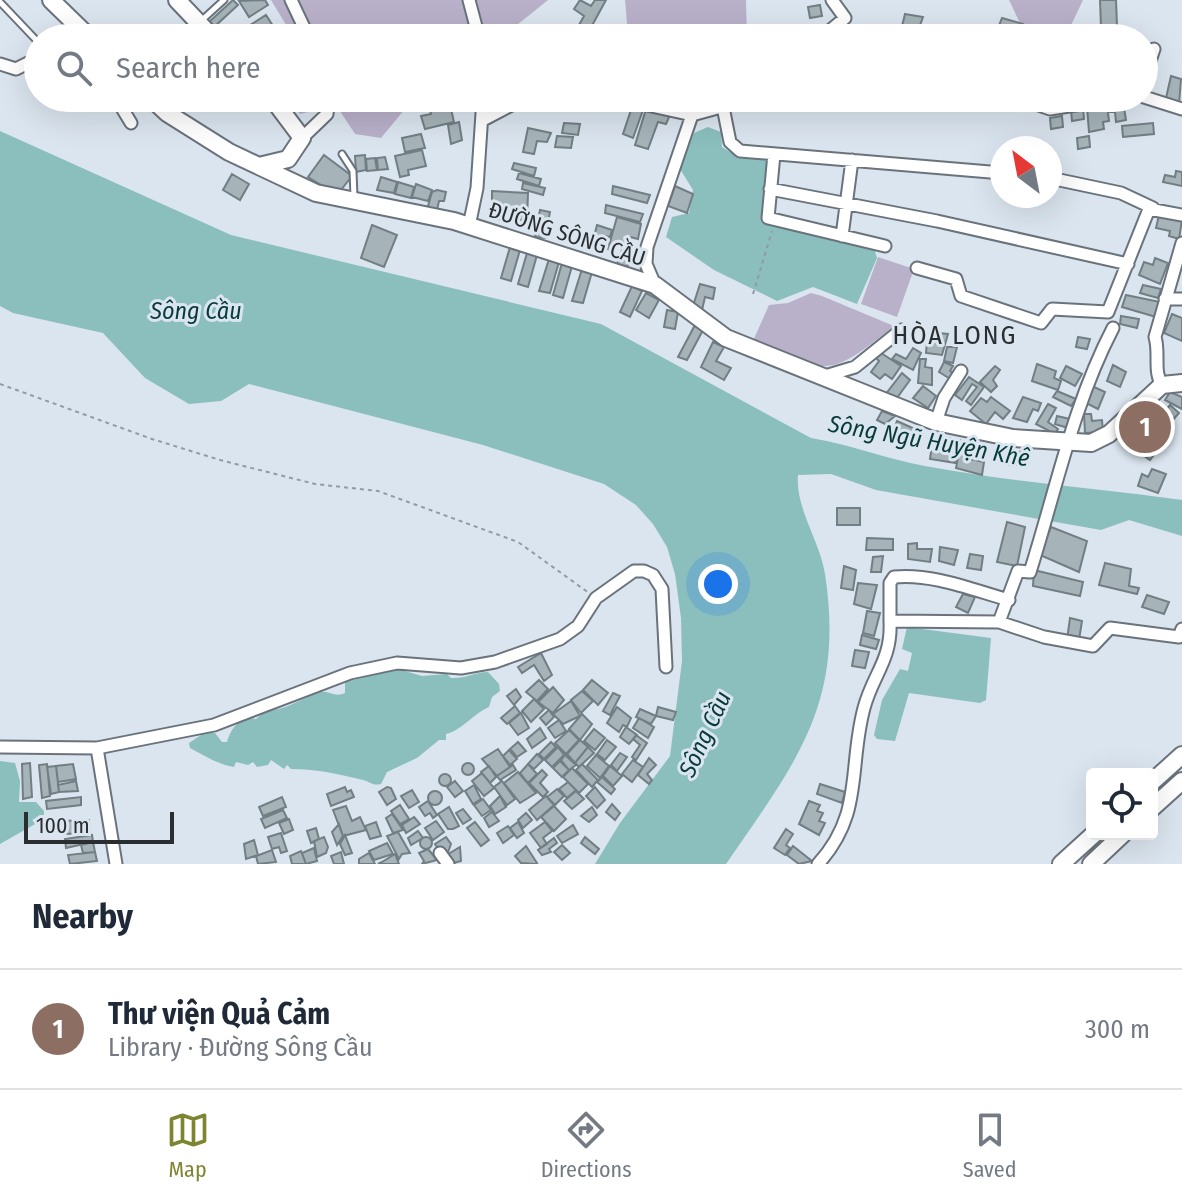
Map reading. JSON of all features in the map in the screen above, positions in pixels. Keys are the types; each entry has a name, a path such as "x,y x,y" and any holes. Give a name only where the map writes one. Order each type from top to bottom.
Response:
{"main road":[{"path":"51,0 76,24"},
{"path":"177,0 198,23"},
{"name":"ĐƯỜNG SÔNG CẦU","path":"168,112 259,166 316,193 469,226 655,285 726,338 936,422 1069,448 1091,443 1109,434 1162,385"},
{"path":"259,166 288,159 302,138 282,112"},
{"path":"1162,385 1182,383"},
{"path":"1158,777 1182,755"},
{"path":"1158,803 1182,781"},
{"path":"1061,864 1087,840"},
{"path":"1091,864 1117,840"}],"street":[{"path":"291,0 302,24"},
{"path":"469,0 475,24"},
{"path":"832,0 845,18 838,24"},
{"path":"0,64 16,69 24,65"},
{"path":"1158,101 1182,109"},
{"path":"124,112 131,123"},
{"path":"302,138 327,112"},
{"path":"469,226 477,188 483,112"},
{"path":"483,120 498,112"},
{"path":"678,112 692,115 704,112"},
{"path":"724,112 732,148 990,172"},
{"path":"655,285 646,264 647,247 692,115"},
{"path":"774,154 768,218 774,222 885,246"},
{"path":"842,236 852,160"},
{"path":"1062,181 1121,193 1153,208 1182,215"},
{"path":"770,189 1128,264"},
{"path":"917,268 956,279 961,296 1041,323 1055,308 1108,312 1146,214 1153,208"},
{"path":"1162,385 1156,377 1159,350 1155,337 1182,243"},
{"path":"1165,299 1182,299"},
{"path":"999,622 1018,571 1030,572 1069,448 1079,402 1113,328"},
{"path":"817,376 846,372 901,330"},
{"path":"936,422 944,398 961,371"},
{"path":"0,747 97,748 214,725 350,673 397,663 461,668 529,653 560,639 578,626 596,598 634,571 653,575 662,589 666,667"},
{"path":"818,864 838,840 849,815 858,735 865,704 889,652 890,583 894,577 924,578 1009,600"},
{"path":"890,621 999,622 1044,637 1093,646 1110,628 1179,637 1182,629"},
{"path":"97,748 116,864"},
{"path":"440,853 448,864"}],"lane":[{"path":"198,23 224,0"},
{"path":"0,2 24,27"},
{"path":"342,154 356,181 354,200"}],"path":[{"path":"753,294 774,222"},
{"path":"0,384 220,460 315,484 378,491 392,496 518,542 596,598"}],"shaded area":[{"path":"271,0 548,0 518,24 286,24"},
{"path":"625,0 746,0 747,24 627,24"},
{"path":"1009,0 1083,0 1072,24 1020,24"},
{"path":"341,112 402,112 381,138 355,134"},
{"path":"878,257 914,269 897,317 861,304"},
{"path":"811,293 894,326 855,355 827,366 797,361 752,343 769,305 788,303"}],"water":[{"path":"708,127 721,132 722,147 730,152 767,157 763,216 874,248 877,258 857,304 813,287 777,301 714,270 666,237 672,217 689,213 693,190 680,169 694,133"},
{"name":"Sông Cầu","path":"0,131 231,235 601,324 811,438 957,472 1182,500 1182,536 1129,520 1101,530 876,490 831,474 798,475 800,500 825,574 829,620 828,660 821,696 793,762 726,864 595,864 620,823 670,756 682,661 681,618 675,574 667,547 653,524 636,505 604,484 483,445 249,384 221,401 189,404 145,378 103,333 13,313 0,306"},
{"path":"907,627 991,638 986,700 980,703 909,693 895,741 877,739 874,735 882,700 900,669 908,671 912,653 902,649"},
{"path":"398,669 422,676 447,674 451,678 488,672 499,684 500,691 492,697 489,707 457,730 446,734 446,740 439,740 417,758 387,772 381,784 328,772 291,769 287,765 284,769 271,760 268,765 257,767 253,762 248,765 236,762 234,767 190,748 189,743 204,733 215,733 222,742 227,742 237,724 245,719 256,719 266,710 287,707 320,692 345,693 345,682"},
{"path":"0,761 15,763 20,781 19,802 36,802 44,811 44,819 0,844"}],"building":[{"path":"233,0 238,5 217,24 208,23"},
{"path":"265,0 268,5 249,17 239,1"},
{"path":"580,0 591,6 595,0 606,0 593,24 580,24 584,16 574,9"},
{"path":"1100,0 1116,0 1117,24 1101,24"},
{"path":"820,5 822,16 810,18 808,7"},
{"path":"905,14 923,17 920,24 902,24"},
{"path":"266,15 272,24 252,24"},
{"path":"1002,18 1023,24 1000,24"},
{"path":"1171,76 1181,79 1179,104 1166,98"},
{"path":"452,112 454,122 425,129 421,116"},
{"path":"630,112 642,112 633,138 623,134"},
{"path":"645,112 670,115 666,124 658,122 648,149 635,145"},
{"path":"1071,112 1083,112 1084,119 1072,121"},
{"path":"1087,112 1108,112 1109,121 1103,122 1104,129 1089,132"},
{"path":"1115,112 1125,112 1126,120 1116,122"},
{"path":"1062,116 1063,127 1051,129 1050,118"},
{"path":"459,122 462,140 451,144 448,125"},
{"path":"564,123 580,124 578,135 562,133"},
{"path":"1153,123 1154,134 1123,137 1122,126"},
{"path":"528,128 551,133 547,142 537,141 534,154 523,152"},
{"path":"421,134 425,148 405,152 402,138"},
{"path":"557,136 573,137 571,148 555,147"},
{"path":"1089,136 1090,147 1078,149 1077,138"},
{"path":"422,150 426,166 408,170 409,175 400,177 395,156"},
{"path":"324,155 352,176 337,195 308,177"},
{"path":"365,155 366,170 356,172 355,156"},
{"path":"385,157 388,169 378,170 377,158"},
{"path":"375,158 377,170 367,171 366,159"},
{"path":"514,163 536,168 534,176 512,169"},
{"path":"1176,171 1182,172 1182,186 1163,182 1165,175 1175,177"},
{"path":"519,173 541,179 539,186 517,179"},
{"path":"232,174 249,184 240,200 223,190"},
{"path":"381,177 397,182 394,193 377,190"},
{"path":"398,182 414,187 411,198 395,194"},
{"path":"523,183 545,188 543,195 522,189"},
{"path":"416,184 432,190 428,201 412,197"},
{"path":"613,186 650,195 647,203 612,194"},
{"path":"675,186 693,194 687,213 668,206"},
{"path":"492,191 528,193 527,220 492,219"},
{"path":"432,192 446,192 444,201 439,201 436,215 426,213"},
{"path":"606,205 643,214 640,222 605,213"},
{"path":"540,210 550,212 545,238 535,237"},
{"path":"1159,215 1182,220 1179,239 1169,236 1170,231 1156,228"},
{"path":"617,217 641,224 638,239 630,237 627,246 617,243 614,253 608,249"},
{"path":"372,225 397,235 384,267 361,258"},
{"path":"597,225 612,230 610,237 605,236 602,248 592,245"},
{"path":"510,247 520,250 511,281 501,278"},
{"path":"623,247 641,253 639,260 630,258 627,267 617,264"},
{"path":"527,253 537,255 528,287 518,284"},
{"path":"1155,258 1168,263 1160,284 1139,275 1144,262 1153,265"},
{"path":"549,259 559,262 550,293 539,291"},
{"path":"562,263 572,266 563,298 553,295"},
{"path":"582,269 592,272 583,303 572,301"},
{"path":"700,284 715,288 713,299 705,297 702,310 693,306"},
{"path":"1143,285 1161,289 1158,298 1140,293"},
{"path":"632,286 642,291 630,317 620,312"},
{"path":"646,293 659,300 649,318 636,310"},
{"path":"1126,295 1160,302 1156,317 1122,307"},
{"path":"667,310 678,312 675,329 664,327"},
{"path":"1172,314 1182,318 1182,341 1164,333"},
{"path":"1121,316 1139,319 1137,328 1120,324"},
{"path":"695,325 703,330 687,360 678,357"},
{"path":"938,333 948,334 942,355 926,353 927,342 937,342"},
{"path":"1078,337 1090,339 1087,349 1076,347"},
{"path":"713,342 724,347 716,361 731,368 724,380 701,367"},
{"path":"947,347 957,347 953,363 944,361"},
{"path":"913,348 921,353 913,370 892,359 896,354 906,359"},
{"path":"878,351 901,366 892,379 885,374 880,379 871,372 879,361 874,356"},
{"path":"920,359 926,359 925,367 932,368 932,385 918,383"},
{"path":"944,362 953,366 950,371 956,375 952,380 939,372"},
{"path":"1037,364 1056,371 1054,378 1061,381 1058,390 1032,381"},
{"path":"1113,365 1126,372 1120,387 1107,381"},
{"path":"995,366 1000,370 993,380 997,386 991,392 980,382"},
{"path":"1066,366 1082,374 1075,386 1060,378"},
{"path":"902,373 910,380 894,402 885,395"},
{"path":"969,377 984,387 971,405 966,401 977,387 972,384 962,400 955,395"},
{"path":"923,386 936,396 928,408 913,398"},
{"path":"1092,386 1105,392 1098,409 1086,403"},
{"path":"1057,391 1076,399 1071,406 1053,397"},
{"path":"1170,392 1182,397 1182,409 1165,400"},
{"path":"991,397 1010,411 1003,419 995,412 986,424 970,411 981,398 987,402"},
{"path":"1023,397 1041,403 1038,411 1033,409 1027,422 1013,418"},
{"path":"1048,404 1056,408 1048,422 1058,429 1055,434 1036,424"},
{"path":"1170,405 1179,413 1164,430 1155,423"},
{"path":"882,411 895,416 885,424 877,420"},
{"path":"1084,414 1091,414 1092,421 1102,420 1103,432 1085,433"},
{"path":"1057,416 1070,419 1068,428 1055,424"},
{"path":"897,421 917,430 912,439 907,435 901,447 889,441"},
{"path":"1152,425 1160,431 1151,442 1143,435"},
{"path":"933,436 960,440 956,463 930,459"},
{"path":"1145,439 1158,449 1150,460 1140,453 1145,448 1140,444"},
{"path":"961,442 974,444 970,459 984,462 982,475 956,468"},
{"path":"1008,451 1023,452 1021,465 1007,465"},
{"path":"1152,469 1166,474 1158,493 1138,486 1142,474 1148,477"},
{"path":"837,508 860,508 860,525 837,525"},
{"path":"1007,522 1025,527 1017,566 997,562"},
{"path":"1051,527 1087,541 1079,572 1040,555"},
{"path":"867,538 893,539 893,550 866,550"},
{"path":"917,543 917,549 932,549 930,562 908,559 908,544"},
{"path":"940,547 958,550 954,565 939,561"},
{"path":"970,554 983,556 981,570 967,568"},
{"path":"883,556 881,572 871,572 873,557"},
{"path":"1105,563 1131,569 1129,586 1139,588 1137,594 1099,585"},
{"path":"844,566 856,570 853,590 841,588"},
{"path":"1034,570 1083,582 1080,596 1033,586"},
{"path":"858,583 877,585 871,609 854,604"},
{"path":"963,594 975,597 968,613 956,607"},
{"path":"1147,595 1169,602 1164,614 1142,607"},
{"path":"867,611 880,613 874,636 863,633"},
{"path":"1070,618 1082,621 1079,640 1067,640"},
{"path":"862,635 879,640 876,649 860,645"},
{"path":"855,650 869,652 865,668 852,666"},
{"path":"541,653 552,675 544,681 534,665 522,673 518,667"},
{"path":"539,680 548,689 537,701 526,692"},
{"path":"592,680 608,693 598,705 583,690"},
{"path":"553,687 564,700 553,713 538,702"},
{"path":"516,689 521,697 514,705 507,696"},
{"path":"582,691 593,701 581,713 571,700"},
{"path":"613,693 620,696 610,715 603,711"},
{"path":"534,699 544,709 531,722 522,711"},
{"path":"571,701 580,716 563,724 553,714"},
{"path":"515,706 520,713 507,724 501,718"},
{"path":"617,707 631,718 627,727 623,725 619,732 607,723"},
{"path":"658,707 676,712 673,720 656,716"},
{"path":"640,709 656,716 651,724 636,717"},
{"path":"549,710 554,717 546,725 540,718"},
{"path":"521,713 529,728 518,735 509,723"},
{"path":"582,714 592,724 580,740 569,729"},
{"path":"639,718 654,727 648,738 633,728"},
{"path":"559,720 566,731 555,738 548,728"},
{"path":"626,727 637,735 629,744 620,737"},
{"path":"540,728 546,738 532,748 527,739"},
{"path":"594,729 605,738 595,750 584,741"},
{"path":"569,730 579,740 566,754 555,743"},
{"path":"636,735 647,743 636,760 632,757 640,745 633,739"},
{"path":"580,740 588,747 575,763 567,754"},
{"path":"607,740 616,747 605,760 597,754"},
{"path":"518,742 526,751 517,757 510,749"},
{"path":"551,742 556,747 544,759 539,754"},
{"path":"558,747 564,755 552,767 545,760"},
{"path":"588,747 594,753 579,767 575,763"},
{"path":"498,749 510,767 497,776 482,759"},
{"path":"509,750 517,759 510,765 503,756"},
{"path":"620,753 627,757 617,771 611,765"},
{"path":"537,754 543,760 534,769 528,764"},
{"path":"565,755 576,765 569,770 561,760"},
{"path":"596,755 609,766 600,778 587,766"},
{"path":"649,758 656,765 647,774 652,780 649,784 638,775"},
{"path":"633,760 643,767 632,782 622,774"},
{"path":"560,761 569,770 562,777 553,768"},
{"path":"30,763 32,797 23,799 22,764"},
{"path":"468,763 474,769 468,775 462,769"},
{"path":"47,764 50,796 42,798 39,765"},
{"path":"73,764 76,779 58,782 56,766"},
{"path":"528,764 537,774 528,783 520,773"},
{"path":"582,764 598,780 592,787 576,770"},
{"path":"513,765 516,770 500,780 497,776"},
{"path":"56,766 59,792 51,794 47,767"},
{"path":"489,766 496,777 490,783 481,772"},
{"path":"610,766 622,776 613,786 603,776"},
{"path":"572,768 588,784 579,793 563,777"},
{"path":"542,770 547,775 540,783 548,792 543,797 529,783"},
{"path":"518,772 536,793 520,803 504,783"},
{"path":"482,773 494,788 484,796 472,781"},
{"path":"445,774 451,780 445,786 439,780"},
{"path":"602,777 615,789 611,794 597,782"},
{"path":"76,781 78,791 59,792 58,785"},
{"path":"455,781 463,791 455,797 447,787"},
{"path":"502,781 515,799 507,805 494,787"},
{"path":"568,782 576,790 567,798 559,789"},
{"path":"820,784 845,792 842,803 817,794"},
{"path":"474,785 481,799 473,804 465,791"},
{"path":"345,787 347,792 351,790 354,797 331,806 327,794"},
{"path":"595,787 605,800 597,808 586,796"},
{"path":"391,788 396,799 387,805 379,792"},
{"path":"557,789 564,796 555,805 547,797"},
{"path":"412,790 419,802 409,808 401,796"},
{"path":"435,791 442,798 435,805 428,798"},
{"path":"576,791 584,799 572,809 564,801"},
{"path":"500,796 506,807 495,814 490,806"},
{"path":"546,796 554,805 537,820 529,810"},
{"path":"81,797 81,805 47,809 46,801"},
{"path":"282,797 286,807 263,816 259,807"},
{"path":"483,799 491,810 482,816 474,805"},
{"path":"428,801 437,815 433,818 430,813 425,816 419,807"},
{"path":"809,801 820,805 817,811 823,813 819,821 825,823 819,835 799,824"},
{"path":"612,804 620,813 615,820 606,812"},
{"path":"400,805 409,819 400,824 391,811"},
{"path":"346,806 352,821 360,817 366,830 343,836 333,810"},
{"path":"554,806 566,819 554,831 541,817"},
{"path":"449,807 459,826 453,829 448,829 438,814"},
{"path":"592,807 597,815 589,822 581,816"},
{"path":"463,809 471,819 463,824 456,813"},
{"path":"283,810 287,818 265,828 261,819"},
{"path":"492,812 499,821 489,827 484,818"},
{"path":"526,813 532,820 523,828 518,820"},
{"path":"392,814 403,830 393,833 386,818"},
{"path":"414,817 420,824 406,833 402,825"},
{"path":"289,819 293,830 284,834 279,823"},
{"path":"89,820 90,833 64,834 62,821"},
{"path":"436,821 444,832 433,840 425,828"},
{"path":"376,822 381,836 370,839 365,826"},
{"path":"475,822 489,840 481,846 467,828"},
{"path":"518,822 524,833 517,838 510,828"},
{"path":"545,822 552,831 543,838 547,844 541,848 530,833"},
{"path":"339,824 343,836 337,845 332,832"},
{"path":"573,825 578,834 562,843 557,836"},
{"path":"508,826 514,835 503,843 497,833"},
{"path":"316,828 319,839 311,843 307,831"},
{"path":"786,829 793,834 786,845 790,848 785,855 774,848"},
{"path":"418,831 423,838 411,845 408,838"},
{"path":"398,832 410,853 402,854 399,859 387,836"},
{"path":"281,833 287,851 281,853 279,847 272,849 268,837"},
{"path":"92,835 93,842 66,848 65,839"},
{"path":"345,835 352,853 345,855 340,844"},
{"path":"324,837 328,847 326,853 317,857 314,841"},
{"path":"426,837 432,843 426,849 420,843"},
{"path":"446,837 451,844 448,852 441,853 435,844"},
{"path":"585,837 599,849 595,854 581,843"},
{"path":"554,838 557,843 549,849 551,852 542,855 538,850"},
{"path":"254,840 258,855 246,859 244,844"},
{"path":"93,842 95,852 83,853 81,845"},
{"path":"387,843 393,854 374,860 369,851"},
{"path":"562,845 570,853 562,860 554,852"},
{"path":"526,846 537,863 521,863 515,856"},
{"path":"793,846 812,861 799,864 787,855"},
{"path":"460,847 461,861 450,864 445,856"},
{"path":"314,848 317,861 306,864 302,853"},
{"path":"428,849 437,860 422,864 424,861 419,853"},
{"path":"272,850 276,862 258,864 256,856"},
{"path":"301,851 306,864 292,864 290,856"},
{"path":"95,852 97,861 70,864 68,855"},
{"path":"341,852 344,864 334,864 331,856"},
{"path":"369,853 375,864 359,864 359,859"},
{"path":"395,854 399,864 378,864 382,862"}],"place":[{"name":"Thư viện Quả Cảm","path":"1145,427"}],"district":[{"name":"HÒA LONG","path":"955,335"}],"water label":[{"name":"Sông Ngũ Huyện Khê","path":"929,441"}]}
